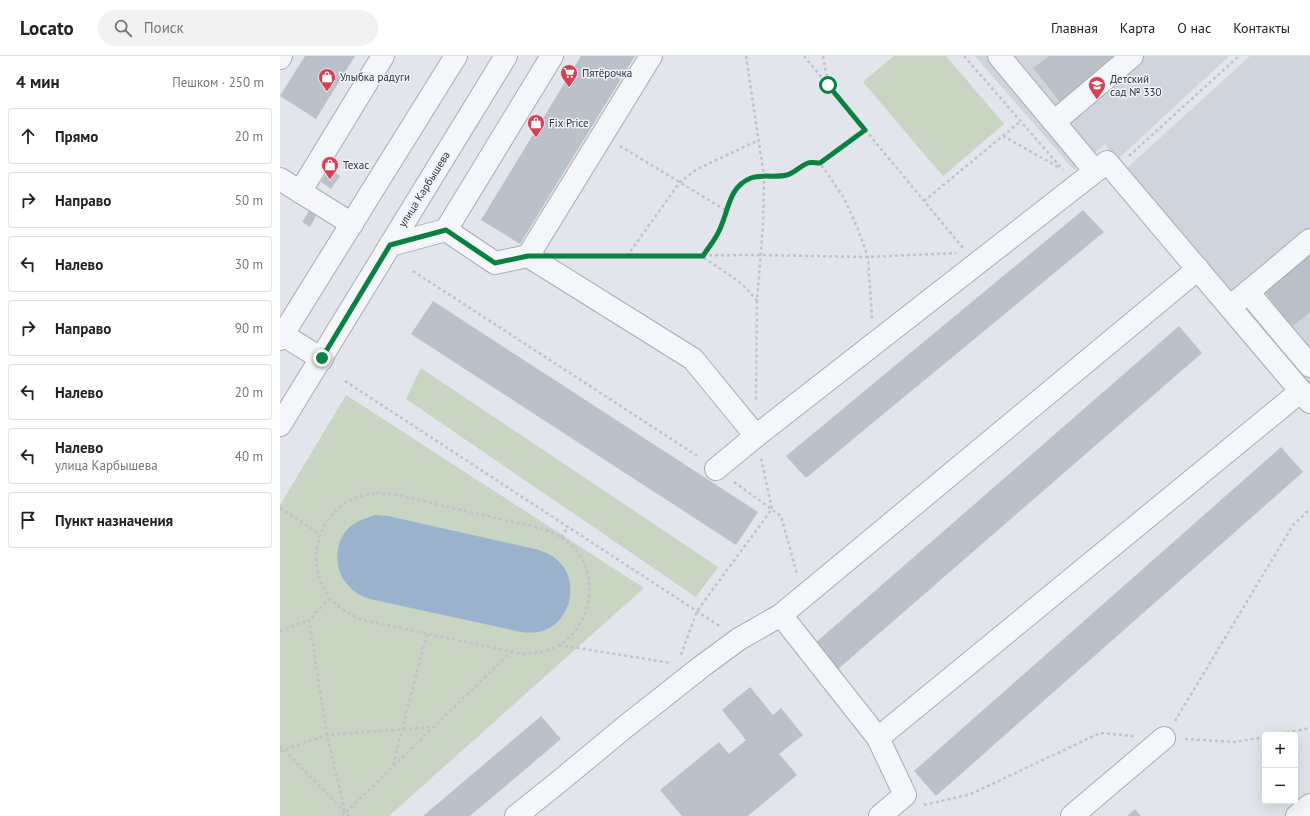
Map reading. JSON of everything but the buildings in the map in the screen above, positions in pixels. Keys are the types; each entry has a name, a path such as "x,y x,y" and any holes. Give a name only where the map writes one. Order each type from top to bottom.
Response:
{"street":[{"path":"300,192 383,56"},
{"path":"322,358 281,336 456,56"},
{"name":"улица Карбышева","path":"280,425 506,56"},
{"path":"390,245 446,230 552,56"},
{"path":"528,256 651,56"},
{"path":"878,738 1305,396 1198,269 1104,170 1054,122 999,56"},
{"path":"1054,122 1132,56"},
{"path":"716,469 874,344 972,258 1077,185 1104,170"},
{"path":"280,179 352,224"},
{"path":"446,230 495,263 528,256 694,359 756,436"},
{"path":"1230,307 1310,240"},
{"path":"516,816 701,667 739,639 781,615 1198,269"},
{"path":"1248,292 1310,366"},
{"path":"781,615 878,738 906,795 880,816"},
{"path":"1072,816 1164,738"},
{"path":"1297,816 1310,805"}],"path":[{"path":"746,56 764,176 763,225 757,302 756,404"},
{"path":"804,56 972,258"},
{"path":"823,56 828,85"},
{"path":"964,56 1077,185"},
{"path":"1104,170 1239,56"},
{"path":"924,200 1021,121"},
{"path":"703,256 719,232 732,194 740,184 752,178 764,176 778,177 792,174 808,162 820,163 865,130"},
{"path":"602,135 727,211"},
{"path":"1003,136 1062,169"},
{"path":"627,256 680,182 697,170 759,140"},
{"path":"820,163 844,198 868,257 874,344"},
{"path":"566,256 972,258"},
{"path":"703,256 738,281 746,288 757,302"},
{"path":"413,271 716,469 781,516 804,596"},
{"path":"345,381 739,639"},
{"path":"678,664 697,611 772,509 756,436"},
{"path":"376,493 397,495 544,529 561,537 575,549 585,565 589,583 589,601 583,618 573,634 559,645 542,652 523,654 363,620 345,611 330,598 320,580 316,561 320,534 326,522 339,507 357,497 376,493"},
{"path":"280,508 320,534"},
{"path":"1164,738 1292,525 1310,509"},
{"path":"561,537 568,527"},
{"path":"280,631 309,620 330,598"},
{"path":"309,620 327,735 345,813"},
{"path":"393,766 427,633"},
{"path":"559,645 701,667"},
{"path":"342,816 511,652"},
{"path":"280,751 327,735 433,727"},
{"path":"1290,732 1310,728"},
{"path":"918,806 971,794 1100,733 1235,742 1262,738"},
{"path":"280,746 349,816"}],"shaded area":[{"name":"Детский сад № 330","path":"975,56 1229,56 1117,160 1105,144 1074,170"},
{"path":"1250,56 1310,56 1310,386 1127,168"}],"green space":[{"path":"894,56 946,56 1004,124 943,176 863,82"},
{"path":"421,368 718,567 696,597 406,399"},
{"path":"346,395 644,588 389,816 280,816 280,505"}],"water":[{"path":"375,515 388,516 539,550 548,554 560,563 566,571 569,580 569,600 566,609 561,618 554,625 542,631 527,633 370,599 361,595 354,591 344,579 340,572 337,555 342,538 346,531 360,520"}],"place":[{"name":"Пятёрочка","path":"569,88"},
{"name":"Улыбка радуги","path":"327,92"},
{"name":"Детский сад № 330","path":"1097,100"},
{"name":"Fix Price","path":"536,138"},
{"name":"Техас","path":"330,180"}],"route":[{"path":"322,358 390,245 446,230 495,263 528,256 703,256 719,232 732,194 740,184 752,178 764,176 778,177 792,174 808,162 820,163 865,130 828,85"}]}
